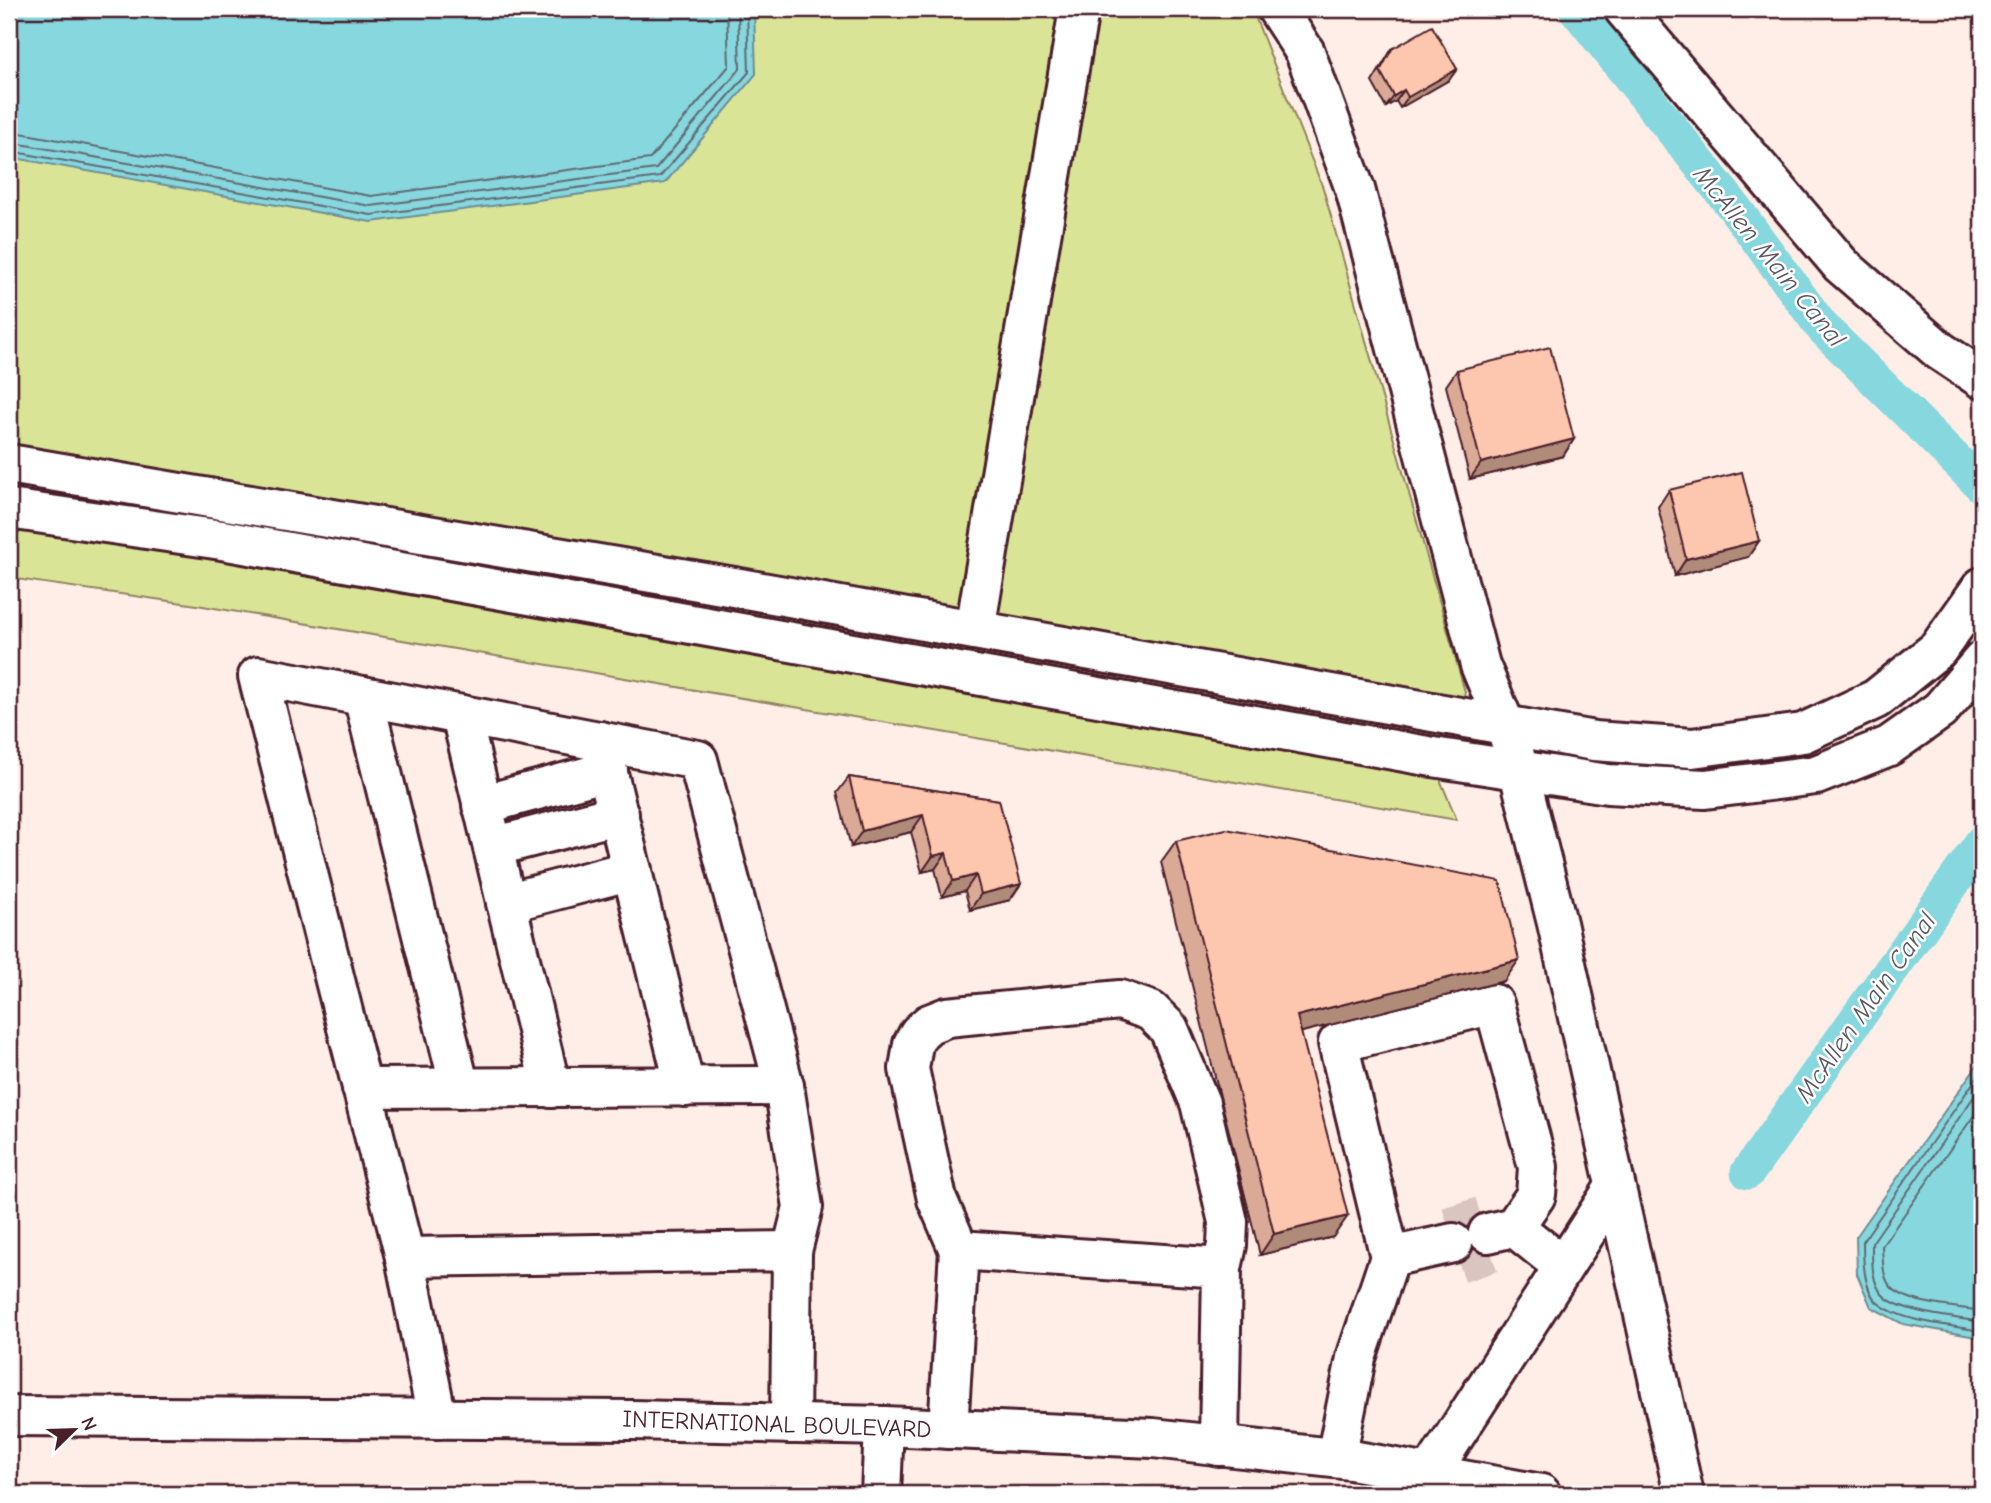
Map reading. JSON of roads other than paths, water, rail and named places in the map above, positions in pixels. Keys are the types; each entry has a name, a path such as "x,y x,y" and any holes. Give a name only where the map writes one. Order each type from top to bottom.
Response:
{"street":[{"path":"975,630 1079,9"},
{"path":"1277,9 1305,51 1355,189 1480,666 1505,724 1518,770 1558,923 1684,1494"},
{"path":"1624,9 1841,265 1940,351 1982,379"},
{"path":"9,464 975,630 1594,741 1692,748 1803,733 1877,699 1938,649 1982,587"},
{"path":"9,509 222,540 1433,757 1608,784 1705,789 1816,775 1889,746 1940,710 1982,660"},
{"path":"437,1419 405,1257 258,676 461,715 604,756 698,760 784,1086 803,1208 792,1251 790,1424"},
{"path":"363,696 460,1088"},
{"path":"461,715 551,1088"},
{"path":"482,805 604,756"},
{"path":"604,756 685,1087"},
{"path":"493,847 619,814"},
{"path":"506,904 632,870"},
{"path":"948,1429 959,1251 937,1199 909,1069 913,1044 919,1033 929,1024 947,1017 1120,1000 1151,1011 1169,1029 1195,1091 1228,1222 1222,1268 1219,1446"},
{"path":"1336,1458 1356,1358 1390,1257 1338,1043 1494,1003 1538,1167 1536,1195 1474,1238 1390,1257"},
{"path":"362,1088 784,1086"},
{"path":"1430,1474 1615,1187"},
{"path":"1474,1238 1563,1266"},
{"path":"405,1257 792,1251"},
{"path":"959,1251 1222,1268"},
{"name":"INTERNATIONAL BOULEVARD","path":"9,1416 790,1424 1153,1438 1336,1458 1541,1494"},
{"path":"881,1494 884,1426"}],"water":[{"path":"9,9 754,9 756,74 665,183 371,222 9,157"},
{"path":"1982,1058 1982,1338 1903,1324 1871,1307 1857,1274 1856,1237"}],"waterway":[{"name":"McAllen Main Canal","path":"1576,9 1733,206 1822,327 1982,486"},
{"name":"McAllen Main Canal","path":"1748,1172 1982,842"}],"tunnel":[{"path":"1448,1226 1481,1216"},
{"path":"1459,1264 1491,1253"}]}
